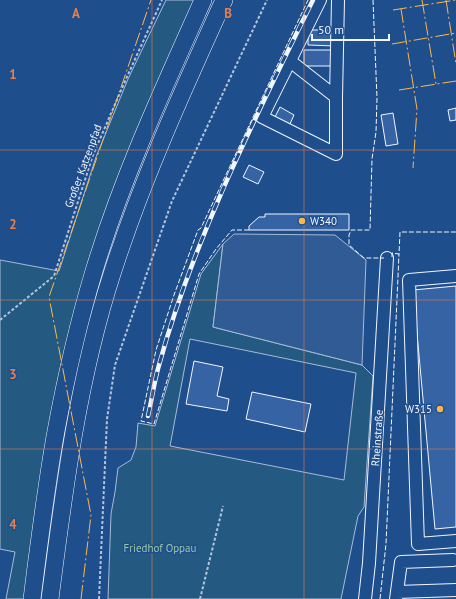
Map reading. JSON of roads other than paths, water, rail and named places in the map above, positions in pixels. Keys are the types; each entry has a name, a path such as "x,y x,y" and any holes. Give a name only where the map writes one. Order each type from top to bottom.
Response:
{"highway":[{"path":"32,599 56,431 73,348 94,271 120,194 140,143 203,0"},
{"path":"50,599 73,433 90,352 111,275 138,198 191,71 224,0"}],"street":[{"path":"320,0 262,117 336,154 338,0"},
{"path":"290,61 336,97"},
{"name":"Rheinstraße","path":"365,599 369,563 387,258"},
{"path":"456,276 409,280 418,544 456,541"},
{"path":"453,560 402,562 397,596 456,590"}],"railway":[{"path":"148,416 157,371 173,318 208,225 227,179 313,0"}],"place":[{"name":"W340","path":"302,221"},
{"name":"W315","path":"440,409"}],"park label":[{"name":"Friedhof Oppau","path":"160,548"}]}
